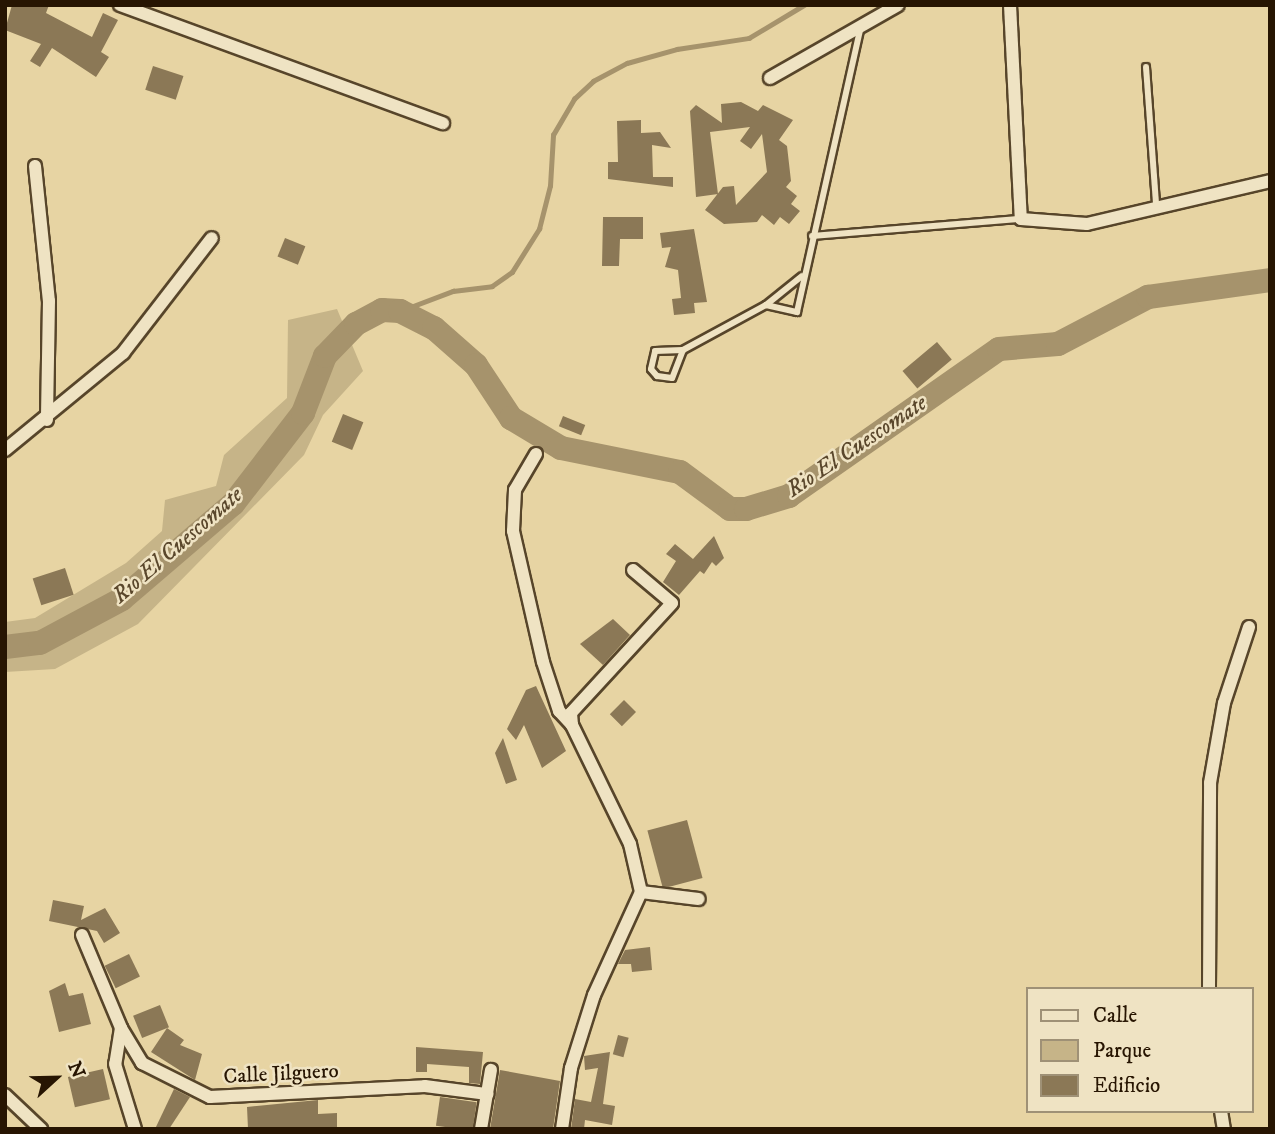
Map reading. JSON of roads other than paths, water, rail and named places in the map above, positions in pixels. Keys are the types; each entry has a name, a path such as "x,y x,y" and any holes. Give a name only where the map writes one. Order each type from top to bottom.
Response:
{"street":[{"path":"120,5 443,123"},
{"path":"770,78 898,5"},
{"path":"1010,5 1021,219 1087,223 1156,204 1270,181"},
{"path":"35,166 49,300 47,420"},
{"path":"5,450 47,420 123,353 212,238"},
{"path":"536,454 515,490 513,531 543,662 559,711 572,725 630,844 641,892 594,995 571,1068 562,1129"},
{"path":"572,725 571,713 672,603 633,570"},
{"path":"1209,987 1210,783 1224,703 1250,628"},
{"path":"641,892 699,899"},
{"name":"Calle Jilguero","path":"82,935 121,1028 142,1063 210,1097 425,1086 487,1094"},
{"path":"121,1028 115,1064 135,1129"},
{"path":"481,1129 491,1069"},
{"path":"5,1095 41,1129"}],"lane":[{"path":"766,305 797,312 802,276 860,27"},
{"path":"1146,67 1156,204"},
{"path":"812,236 1021,219"},
{"path":"683,350 673,378 657,376 651,369 655,351 683,350 766,305 802,276"}],"waterway":[{"path":"400,311 453,291 492,286 512,272 539,229 550,186 553,135 574,99 593,81 627,63 677,49 749,38 804,5"},
{"name":"Rio El Cuescomate","path":"5,647 40,643 122,599 233,504 303,413 325,356 356,324 382,310 400,311 434,328 476,365 511,418 561,448 680,472 730,509 746,509 789,496 999,349 1058,344 1148,297 1270,280"}]}
